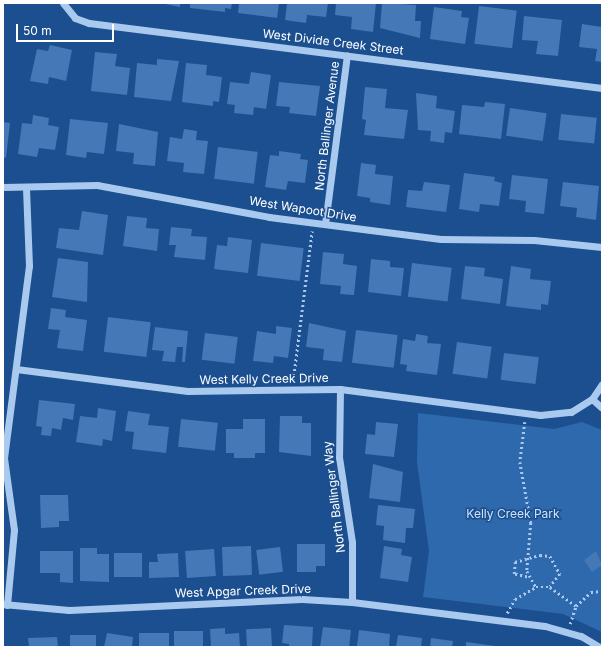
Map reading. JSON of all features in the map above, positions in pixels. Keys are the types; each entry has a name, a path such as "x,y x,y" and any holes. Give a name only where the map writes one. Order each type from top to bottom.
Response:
{"street":[{"name":"West Divide Creek Street","path":"64,6 75,18 89,23 602,88"},
{"name":"North Ballinger Avenue","path":"325,224 347,55"},
{"name":"West Wapoot Drive","path":"3,188 97,185 137,190 325,224 441,239 534,240 602,247"},
{"path":"5,605 14,530 4,458 29,266 26,188"},
{"name":"West Kelly Creek Drive","path":"16,369 188,391 292,389 340,390 526,413 571,412 592,399"},
{"path":"602,384 592,399 602,408"},
{"name":"North Ballinger Way","path":"340,390 339,457 352,542 352,602"},
{"name":"West Apgar Creek Drive","path":"5,605 69,610 302,599 352,602 506,621 568,632 599,647"}],"path":[{"path":"292,389 313,222"},
{"path":"526,413 520,462 531,523 530,560 527,577"},
{"path":"536,587 527,577 516,576 512,568 518,561 530,560 540,555 554,559 560,574 550,587"},
{"path":"506,621 508,606 515,599 536,587 550,587 576,606"},
{"path":"568,632 576,606 591,592 602,591"}],"green space":[{"name":"Kelly Creek Park","path":"418,413 554,429 582,422 602,430 602,632 563,614 423,597 429,551 417,462"}],"building":[{"path":"160,3 180,3 180,7"},
{"path":"190,3 232,3 231,9 225,8 225,12 190,8"},
{"path":"239,3 279,3 277,18 238,13"},
{"path":"287,3 328,3 326,17 307,15 306,23 285,20"},
{"path":"336,3 376,3 373,32 351,29 352,17 335,15"},
{"path":"382,3 416,5 415,21 421,21 420,38 380,28"},
{"path":"479,6 517,11 512,48 474,44"},
{"path":"434,7 462,11 461,17 469,18 465,44 430,39"},
{"path":"524,16 562,20 558,56 536,54 538,41 522,40"},
{"path":"582,24 602,27 602,62 595,61 597,49 579,47"},
{"path":"50,45 72,50 66,81 49,77 48,84 30,81 37,49 48,51"},
{"path":"95,52 117,54 115,66 130,68 127,95 91,91"},
{"path":"157,59 179,61 171,101 134,97 137,63 157,65"},
{"path":"186,63 207,65 206,75 222,77 219,102 213,101 213,106 182,102"},
{"path":"251,72 271,75 266,109 254,107 253,115 234,113 235,105 227,104 230,82 249,84"},
{"path":"279,82 320,86 316,116 289,113 290,107 276,106"},
{"path":"365,87 387,89 385,108 408,110 404,139 364,135 366,120 362,119"},
{"path":"416,93 437,96 436,108 455,111 452,133 445,132 444,143 430,141 431,131 418,130"},
{"path":"485,102 505,104 501,139 459,134 462,105 484,107"},
{"path":"510,108 547,113 543,141 506,136"},
{"path":"561,114 597,118 594,144 558,140"},
{"path":"33,115 49,118 48,125 59,127 55,150 39,148 37,157 18,154 22,123 32,124"},
{"path":"70,119 108,123 104,154 87,152 86,158 66,155"},
{"path":"3,122 10,123 6,158 3,157"},
{"path":"119,124 158,132 155,166 133,164 134,153 116,151"},
{"path":"184,129 197,131 196,140 208,141 204,174 183,172 184,163 167,161 170,137 182,139"},
{"path":"218,147 258,152 254,184 214,179"},
{"path":"279,151 301,154 300,159 308,160 305,183 288,181 286,190 265,187 270,155 279,156"},
{"path":"361,163 376,165 375,174 393,176 390,205 370,202 370,198 357,196"},
{"path":"464,173 495,177 494,181 502,183 499,206 480,204 479,212 459,209"},
{"path":"512,175 548,179 544,214 525,212 526,201 509,199"},
{"path":"424,182 450,185 446,212 406,207 408,190 422,191"},
{"path":"563,182 599,186 596,220 576,217 577,208 560,206"},
{"path":"82,211 108,215 103,255 56,248 59,228 79,230"},
{"path":"127,216 147,218 146,228 159,229 157,251 123,246"},
{"path":"171,227 192,229 191,236 207,237 205,260 174,257 176,245 169,245"},
{"path":"228,237 252,240 248,273 214,269 217,245 227,246"},
{"path":"261,243 304,248 300,281 257,276"},
{"path":"323,252 344,254 343,264 357,266 354,295 340,294 341,286 320,284"},
{"path":"58,258 88,262 87,302 52,297"},
{"path":"371,259 390,261 390,267 404,268 401,296 368,292"},
{"path":"412,263 452,268 448,302 408,297"},
{"path":"465,266 485,268 484,276 503,279 500,304 461,299"},
{"path":"511,266 531,269 530,279 551,281 548,305 541,304 541,310 506,306"},
{"path":"51,308 66,310 65,317 87,320 83,351 57,348 60,330 48,329"},
{"path":"108,317 151,322 146,357 104,352"},
{"path":"309,323 346,331 342,362 323,360 324,349 306,347"},
{"path":"276,326 292,328 288,358 274,356 273,363 253,361 257,331 276,334"},
{"path":"155,327 188,331 185,362 182,362 183,347 177,347 175,362 162,361 164,351 152,350"},
{"path":"356,330 398,335 394,368 352,363"},
{"path":"205,333 238,337 234,364 202,360"},
{"path":"416,334 428,336 427,343 441,344 437,375 406,371 407,365 400,364 403,339 415,341"},
{"path":"457,342 492,347 487,379 453,374"},
{"path":"504,353 539,357 535,384 501,380"},
{"path":"39,400 75,404 73,420 63,418 61,430 52,428 51,436 41,435 42,427 36,426"},
{"path":"98,408 116,411 112,441 103,439 102,446 76,442 80,416 97,418"},
{"path":"128,411 150,414 148,425 169,427 166,453 132,449 134,432 125,431"},
{"path":"280,416 302,416 302,423 311,423 311,456 279,452"},
{"path":"181,419 218,423 215,451 178,447"},
{"path":"243,419 265,419 265,453 255,453 255,458 234,458 234,453 226,453 226,429 243,429"},
{"path":"376,422 398,424 394,457 365,454 367,434 375,435"},
{"path":"373,464 403,472 400,502 369,498"},
{"path":"40,495 68,495 69,521 59,521 59,527 41,528"},
{"path":"378,505 415,509 413,528 406,528 405,543 383,540 384,526 376,525"},
{"path":"297,544 325,544 325,566 316,566 316,572 297,572"},
{"path":"251,546 252,575 223,576 222,547"},
{"path":"384,546 402,549 401,555 412,557 408,582 380,578"},
{"path":"280,547 283,572 259,575 256,550"},
{"path":"80,548 97,548 97,554 109,554 109,582 80,581"},
{"path":"214,549 216,576 187,578 185,551"},
{"path":"40,551 73,551 73,583 60,582 60,573 40,573"},
{"path":"596,551 602,565 592,572 584,560"},
{"path":"114,553 142,553 142,577 114,577"},
{"path":"178,553 179,577 149,578 149,562 158,562 157,554"},
{"path":"284,625 313,627 312,647 289,647 289,644 282,643"},
{"path":"323,627 351,630 349,647 320,647"},
{"path":"225,628 225,634 239,633 240,647 211,647 210,629"},
{"path":"271,628 272,647 247,647 246,629"},
{"path":"359,630 390,634 389,647 357,646"},
{"path":"174,631 203,631 203,647 174,647"},
{"path":"107,633 133,637 132,647 104,647"},
{"path":"139,633 169,633 169,647 139,647"},
{"path":"70,635 96,635 96,647 70,647"},
{"path":"398,635 422,638 421,647 396,647"},
{"path":"57,637 58,647 29,647 28,638"},
{"path":"431,638 453,641 452,647 430,647"},
{"path":"466,642 495,646 495,647 466,647"}]}
